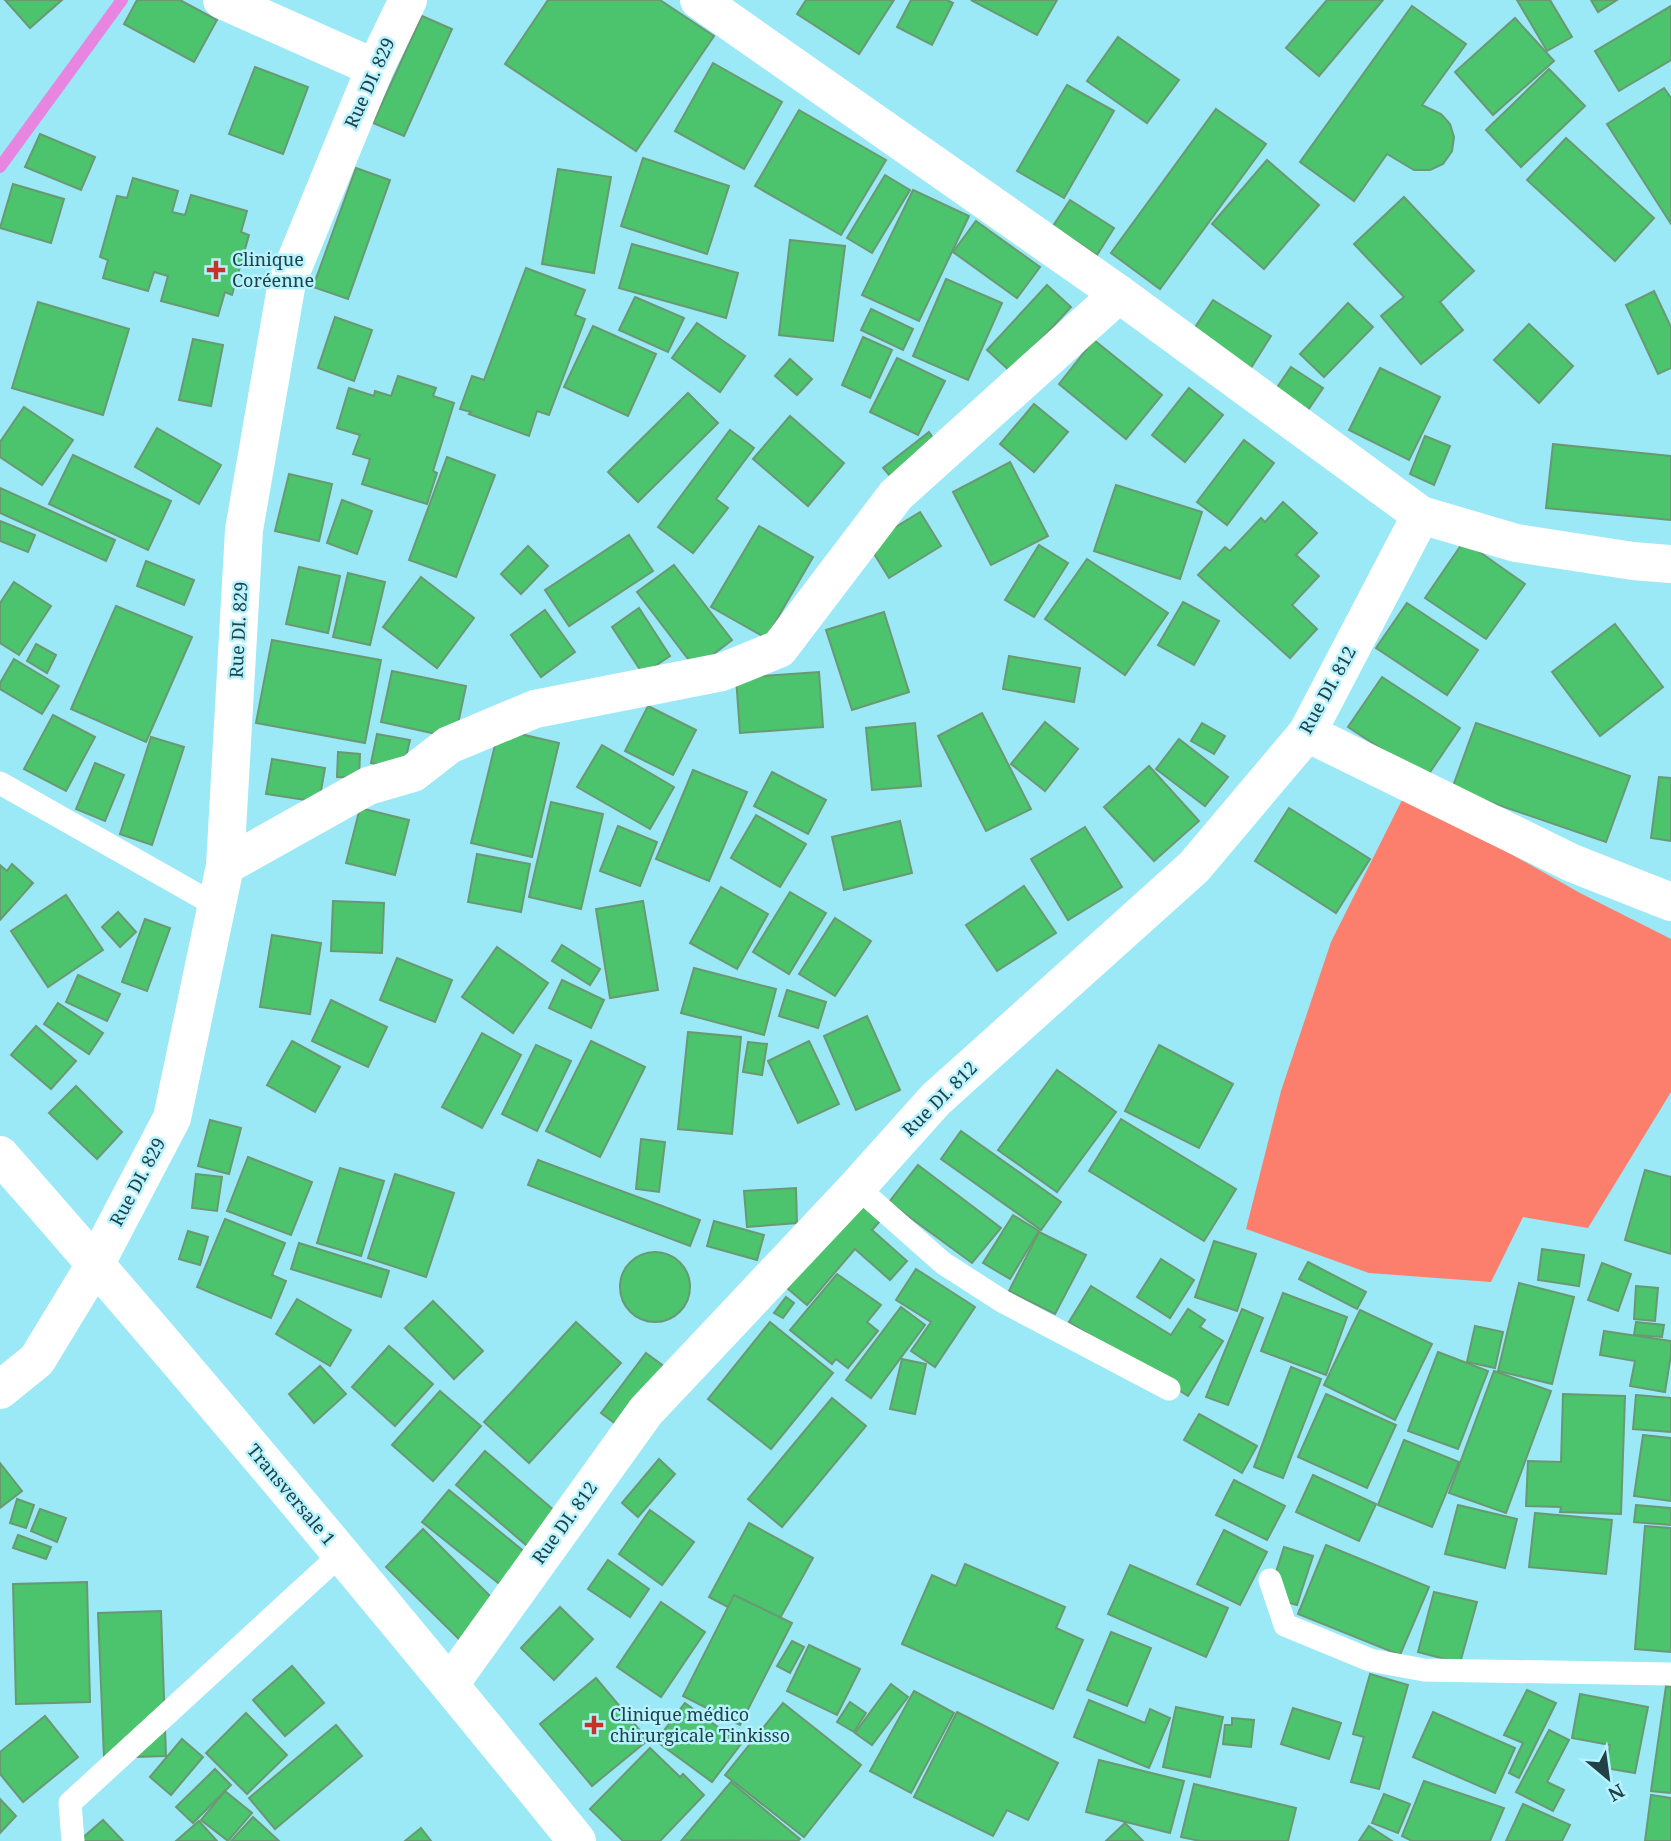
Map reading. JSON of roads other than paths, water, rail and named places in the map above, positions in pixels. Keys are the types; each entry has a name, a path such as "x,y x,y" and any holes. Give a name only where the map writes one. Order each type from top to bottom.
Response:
{"street":[{"path":"222,0 375,68"},
{"name":"Rue DI. 829","path":"0,1390 37,1360 96,1263 172,1118 225,866 244,530 287,282 375,68 408,0"},
{"path":"699,0 1119,294 1421,515 1516,543 1633,561 1671,564"},
{"path":"225,866 368,786 414,773 449,745 535,709 722,672 779,649 896,495 1119,294"},
{"name":"Rue DI. 812","path":"450,1684 646,1411 936,1099 1194,867 1307,733 1421,515"},
{"path":"1307,733 1572,863 1671,902"},
{"name":"Transversale 1","path":"0,1155 96,1263 341,1554 577,1841"}],"lane":[{"path":"0,783 217,906"},
{"path":"857,1187 943,1263 1002,1301 1169,1389"},
{"path":"73,1841 70,1803 341,1554"},
{"path":"1270,1580 1285,1625 1370,1660 1424,1670 1671,1674"}],"waterway":[{"path":"0,167 122,0"}],"place":[{"name":"Clinique Coréenne","path":"216,270"},
{"name":"Clinique médico chirurgicale Tinkisso","path":"594,1725"}]}
